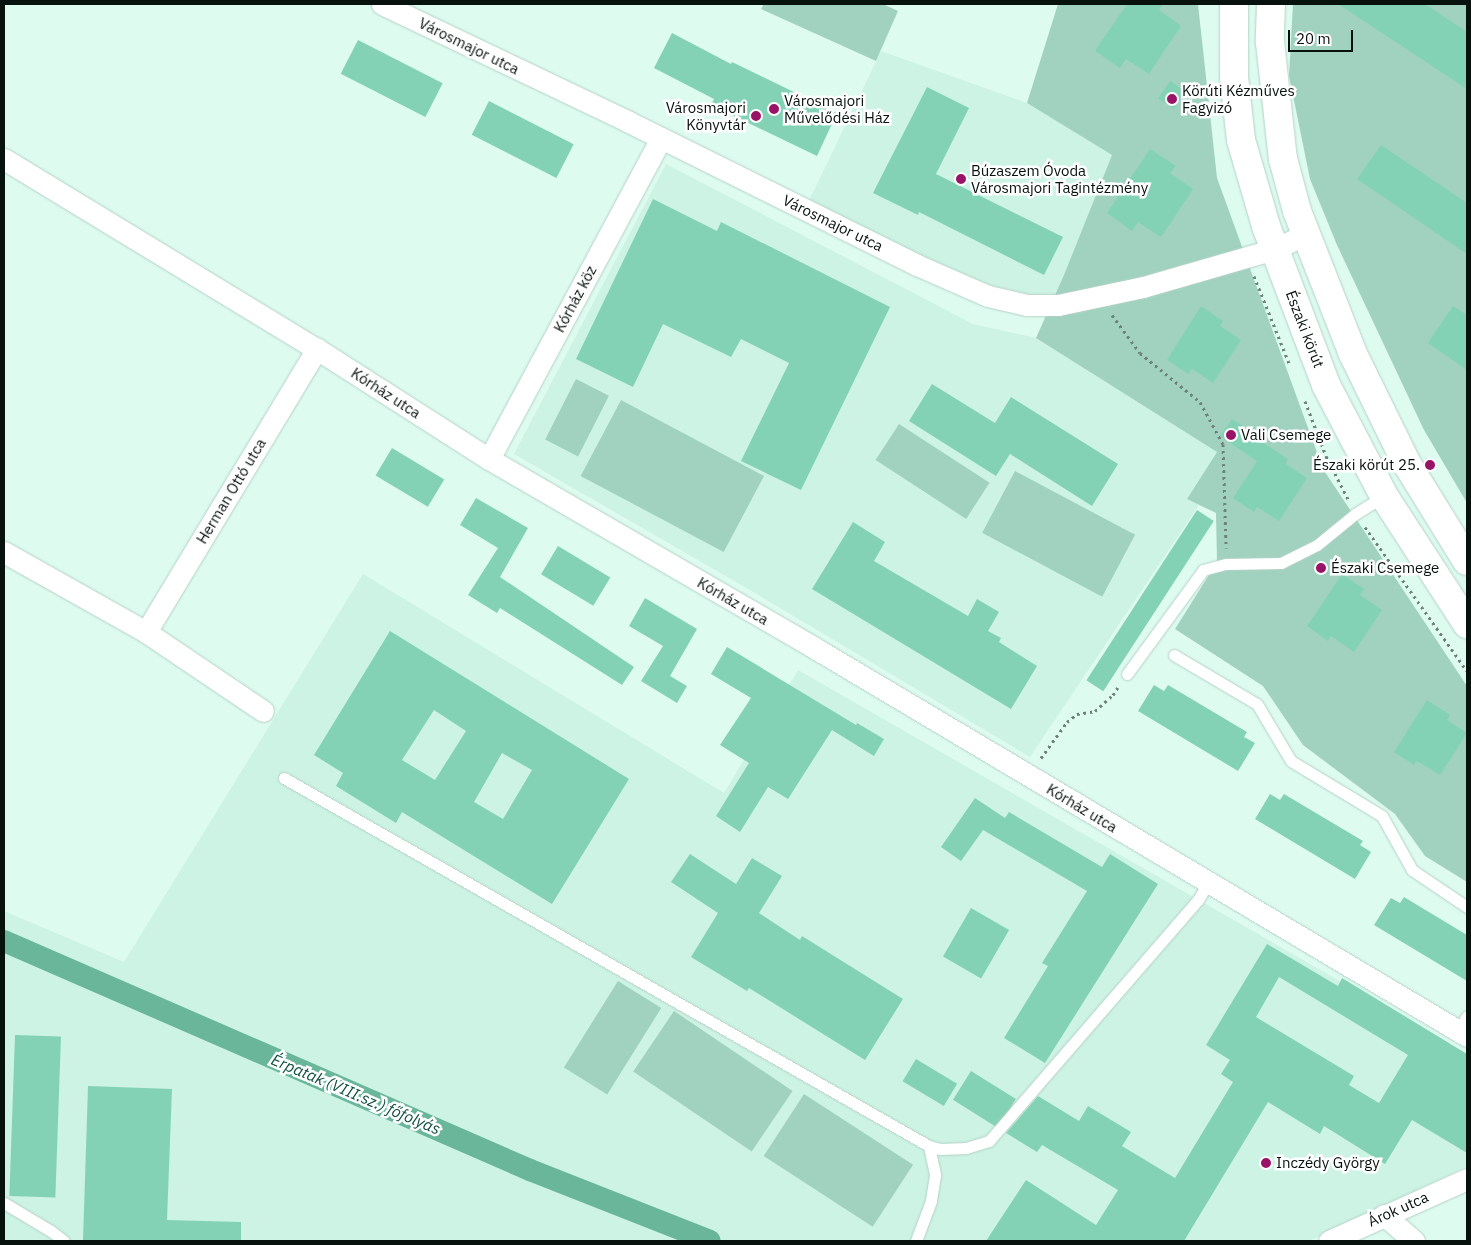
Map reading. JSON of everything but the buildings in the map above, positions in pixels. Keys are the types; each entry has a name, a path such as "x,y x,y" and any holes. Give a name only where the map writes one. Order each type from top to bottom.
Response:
{"main road":[{"name":"Északi körút","path":"1234,4 1234,77 1241,140 1275,250 1326,384 1384,496 1467,624"},
{"path":"1271,4 1270,42 1283,160 1306,234 1353,354 1407,464 1467,561"}],"street":[{"name":"Városmajor utca","path":"382,4 661,138 917,265 988,296 1026,306 1058,305 1098,297 1275,250 1306,234"},
{"name":"Kórház köz","path":"490,459 661,138"},
{"name":"Kórház utca","path":"4,159 317,349 490,459 1208,883 1464,1028"},
{"name":"Herman Ottó utca","path":"146,632 317,349"},
{"path":"4,552 146,632 264,711"},
{"name":"Árok utca","path":"1329,1241 1467,1179"},
{"path":"1384,1215 1414,1241"}],"lane":[{"path":"1127,674 1203,570 1226,564 1282,563 1317,545 1355,514 1384,496"},
{"path":"1174,655 1256,704 1292,761 1382,816 1412,870 1467,907"},
{"path":"284,778 929,1146 940,1149 966,1148 989,1141 1198,900 1208,883"},
{"path":"916,1241 931,1201 935,1175 929,1146"},
{"path":"4,1203 51,1230 64,1241"}],"path":[{"path":"1098,297 1140,353 1200,402 1223,444 1226,564"},
{"path":"1029,776 1066,722 1077,714 1095,711 1113,696 1127,674"}],"shaded area":[{"path":"764,4 883,4 898,11 876,61 761,9"},
{"path":"1058,4 1198,4 1217,178 1323,469 1467,686 1467,882 1425,856 1395,814 1303,745 1263,686 1175,629 1217,562 1216,513 1187,499 1217,452 1036,338 1064,275 1112,155 1027,103"},
{"path":"1293,4 1467,4 1467,503 1424,430 1337,245 1310,179 1289,76"},
{"name":"Búzaszem Óvoda Városmajori Tagintézmény","path":"881,51 1027,103 1112,155 1056,296 1036,298 984,283 916,254 808,203"},
{"path":"666,164 973,324 1036,338 1217,452 1187,499 1199,505 1030,757 755,593 514,454"},
{"path":"576,379 609,396 578,456 545,440"},
{"path":"621,400 764,476 724,552 581,476"},
{"path":"899,424 990,483 966,519 876,460"},
{"path":"1015,471 1135,535 1102,597 982,533"},
{"path":"363,574 724,793 798,670 1467,1054 1467,1166 1309,1241 4,1241 4,911 124,962"},
{"path":"618,981 661,1008 607,1095 564,1068"},
{"path":"674,1011 793,1091 752,1151 633,1072"},
{"path":"804,1094 913,1165 873,1227 764,1156"}],"waterway":[{"name":"Érpatak (VIII.sz.) főfolyás","path":"4,941 530,1170 710,1241"}],"place":[{"name":"Körúti Kézműves Fagyizó","path":"1172,99"},
{"name":"Városmajori Művelődési Ház","path":"774,109"},
{"name":"Városmajori Könyvtár","path":"756,116"},
{"name":"Búzaszem Óvoda Városmajori Tagintézmény","path":"961,179"},
{"name":"Vali Csemege","path":"1231,435"},
{"name":"Északi körút 25.","path":"1430,465"},
{"name":"Északi Csemege","path":"1321,568"},
{"name":"Inczédy György","path":"1266,1163"}]}
